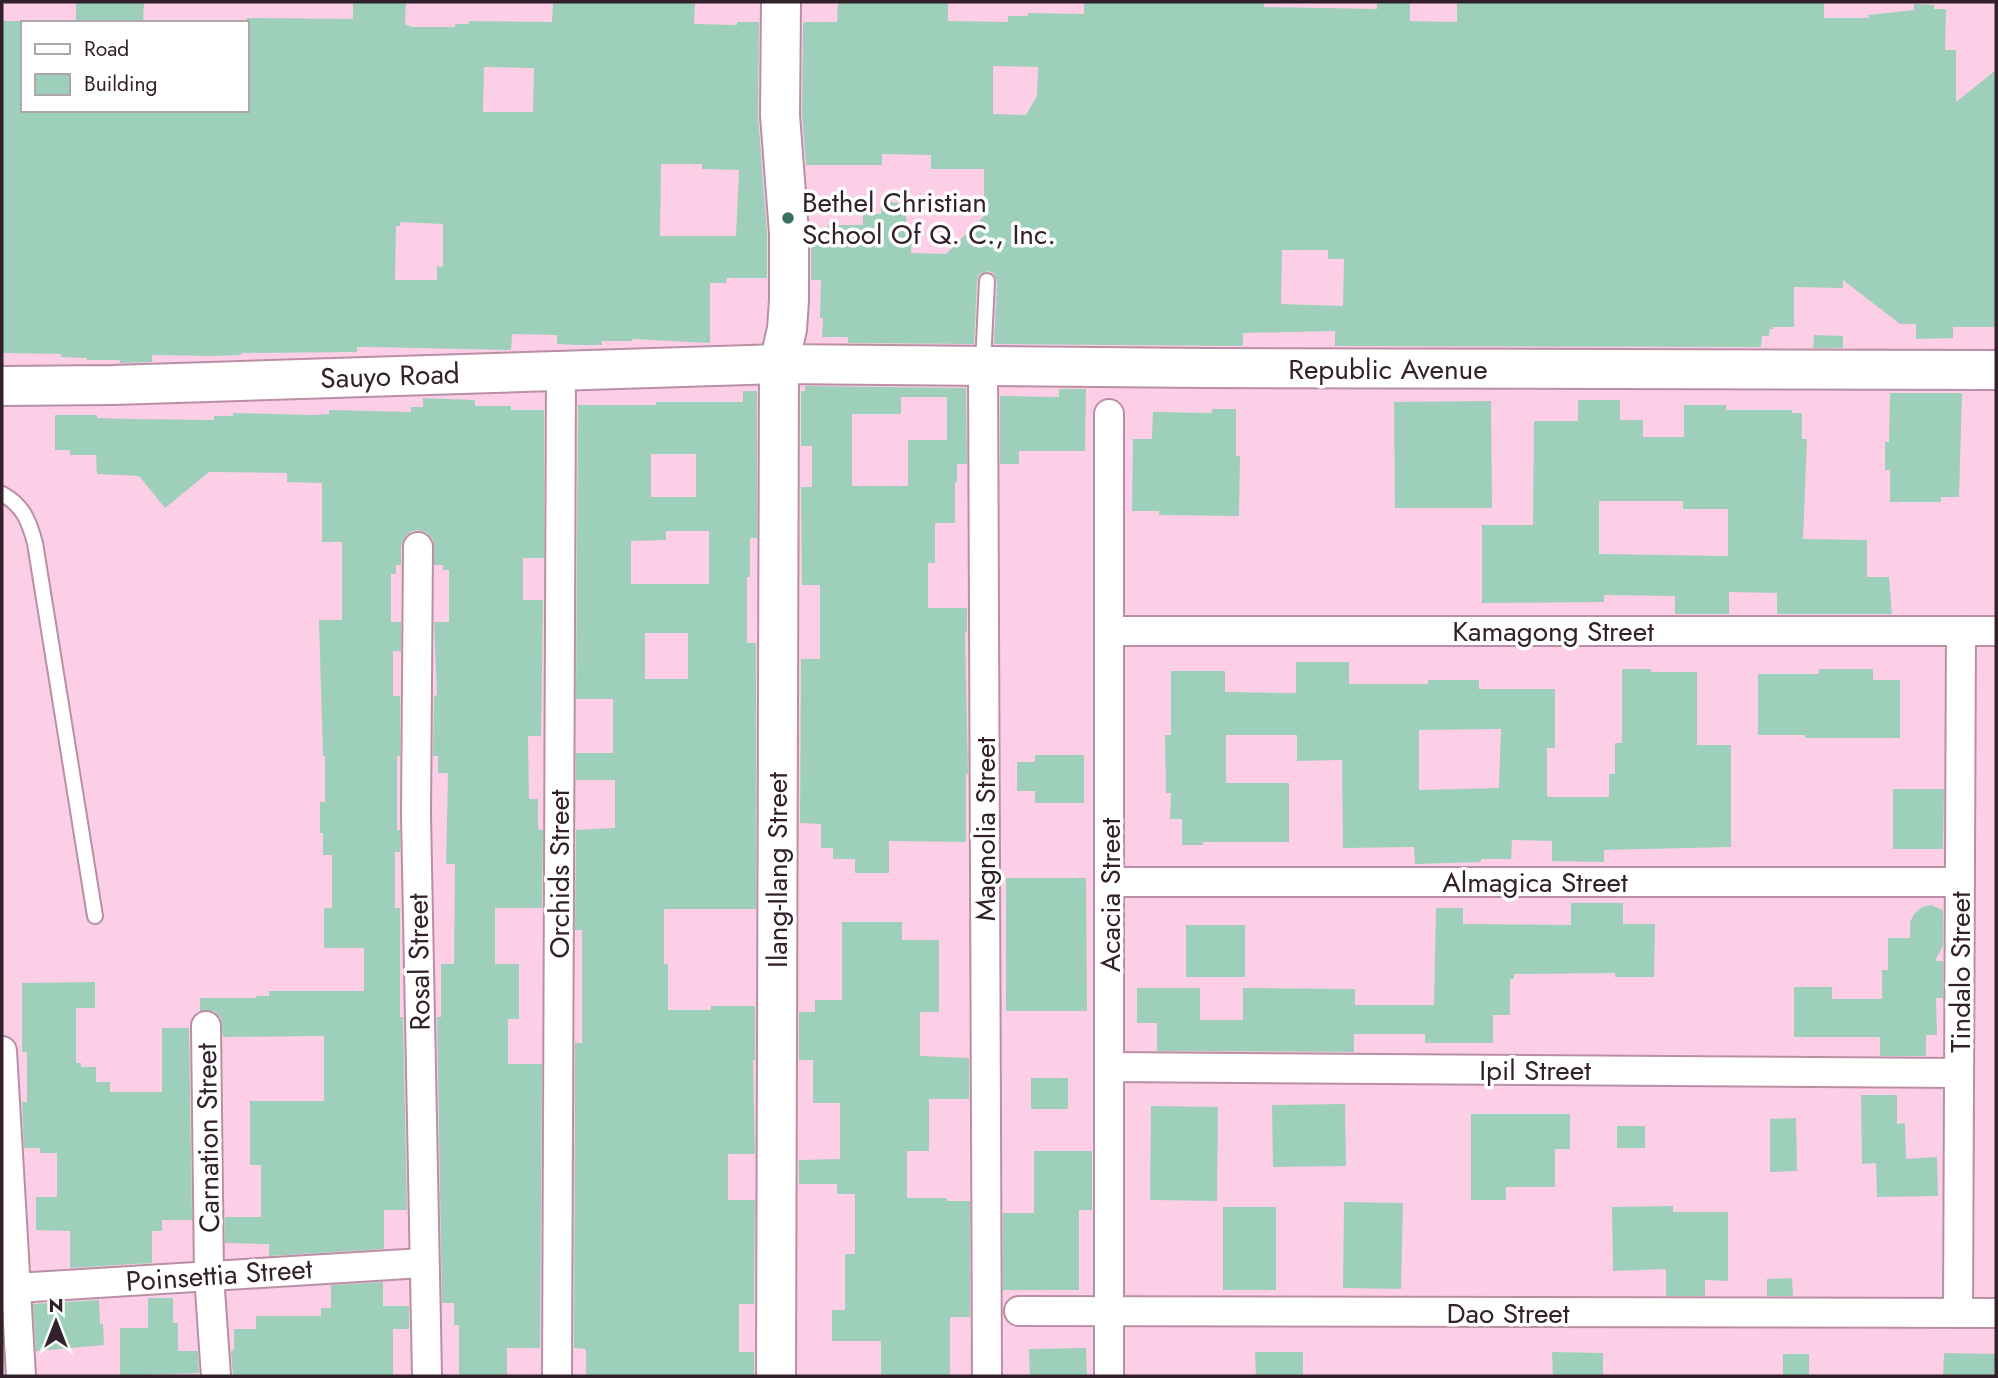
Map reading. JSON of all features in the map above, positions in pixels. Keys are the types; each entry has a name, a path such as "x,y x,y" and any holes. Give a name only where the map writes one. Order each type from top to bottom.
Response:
{"main road":[{"name":"Ilang-Ilang Street","path":"776,1376 779,364 787,329 789,300 789,233 780,114 781,2"},
{"name":"Republic Avenue","path":"779,364 1996,370"},
{"name":"Sauyo Road","path":"2,386 113,385 779,364"}],"street":[{"name":"Magnolia Street","path":"983,366 987,1376"},
{"name":"Orchids Street","path":"557,1376 561,372"},
{"name":"Acacia Street","path":"1109,414 1109,1376"},
{"name":"Rosal Street","path":"418,547 416,815 427,1376"},
{"name":"Kamagong Street","path":"1109,631 1996,631"},
{"name":"Tindalo Street","path":"1958,1313 1961,631"},
{"name":"Almagica Street","path":"1109,882 1960,882"},
{"name":"Carnation Street","path":"206,1026 209,1276 216,1376"},
{"path":"2,1051 21,1376"},
{"name":"Ipil Street","path":"1110,1067 1959,1073"},
{"name":"Poinsettia Street","path":"16,1288 424,1262"},
{"name":"Dao Street","path":"1019,1311 1996,1313"}],"lane":[{"name":"Magnolia Street","path":"983,366 987,281"},
{"path":"2,494 13,500 28,518 35,542 95,916"}],"building":[{"path":"76,2 144,2 143,21 76,21"},
{"path":"353,2 406,2 405,24 412,27 455,27 455,24 469,24 469,21 552,22 553,2 695,2 694,24 737,25 737,22 759,22 758,115 767,234 767,278 727,278 726,283 710,283 710,343 632,339 602,341 602,345 575,345 557,344 557,335 512,334 511,350 357,347 357,352 152,355 152,362 120,363 120,360 61,357 61,354 2,353 2,21 21,21 21,112 248,112 247,18 353,19","holes":["484,67 534,68 533,112 483,112","661,164 702,164 702,169 739,170 736,236 660,236","400,222 443,224 443,267 437,266 437,280 395,280 396,226 400,226"]},
{"path":"838,2 948,3 948,21 1008,22 1008,16 1028,16 1028,13 1084,14 1084,2 1264,2 1264,7 1377,9 1377,2 1410,2 1410,21 1457,22 1457,2 1824,2 1824,18 1869,18 1868,15 1914,10 1914,4 1934,5 1934,9 1946,9 1945,50 1956,50 1956,102 1996,70 1996,327 1953,327 1953,338 1916,339 1916,324 1900,324 1843,280 1843,288 1794,287 1794,327 1773,327 1769,336 1762,336 1761,347 1335,346 1335,331 1243,333 1243,346 994,344 997,281 993,273 987,271 979,275 977,281 974,344 848,343 848,337 822,337 821,280 811,280 811,242 828,242 828,225 863,225 863,214 881,214 881,202 906,203 906,236 912,236 911,253 946,254 984,216 984,169 931,169 931,155 882,154 882,165 806,165 802,114 803,23 837,22","holes":["993,66 1038,67 1037,96 1026,115 993,114","1282,250 1328,250 1328,259 1344,259 1343,306 1281,304"]},
{"path":"1814,335 1843,336 1843,348 1813,348"},
{"path":"805,386 966,388 967,464 957,464 955,523 935,523 935,563 928,563 928,608 967,608 966,842 889,841 889,873 855,873 855,859 833,859 833,848 821,848 821,824 800,823 801,659 820,659 820,585 802,585 801,487 812,487 812,446 801,446 801,391 805,391","holes":["901,397 947,397 947,440 908,440 908,486 852,486 852,414 901,414"]},
{"path":"1059,389 1086,389 1085,451 1019,451 1019,464 1000,464 1000,396 1059,397"},
{"path":"743,391 757,391 757,538 750,538 750,577 747,577 747,643 756,643 756,909 664,909 664,964 668,964 668,1010 755,1006 755,1154 728,1154 728,1200 755,1200 754,1304 739,1304 739,1352 754,1352 754,1376 586,1376 586,1349 574,1348 575,1043 582,1043 582,930 575,930 576,830 615,828 615,780 576,780 576,753 613,753 613,699 576,699 578,405 743,402","holes":["651,454 696,454 696,497 651,497","666,531 709,531 709,584 631,584 631,541 666,540","645,633 688,633 688,679 645,679"]},
{"path":"1890,393 1962,393 1959,497 1941,497 1941,502 1890,502 1890,470 1885,470 1885,442 1889,442"},
{"path":"423,398 475,400 475,406 511,406 511,410 544,410 544,558 523,558 523,600 543,600 541,736 528,736 529,799 538,799 538,825 539,830 543,830 542,908 495,908 495,964 519,964 519,1019 508,1019 508,1064 542,1064 540,1348 507,1348 507,1376 459,1376 459,1325 454,1325 454,1303 442,1303 437,1017 441,1017 441,964 454,964 455,864 446,864 448,773 438,773 438,756 433,756 434,696 437,695 434,622 449,622 449,570 443,570 443,565 434,565 433,539 427,533 417,530 404,538 401,565 396,565 396,574 391,574 391,622 401,622 401,651 393,651 393,696 400,696 397,830 400,830 400,852 395,852 395,908 400,908 400,1017 403,1017 407,1210 384,1210 384,1249 269,1256 269,1244 225,1243 225,1217 261,1217 261,1165 250,1165 250,1101 324,1101 324,1036 223,1037 221,1018 214,1011 200,1011 200,998 256,998 269,996 269,991 364,991 364,948 324,948 324,908 332,908 332,855 323,855 323,833 320,833 320,802 325,802 325,756 319,620 342,620 342,542 322,542 322,483 287,482 287,473 209,472 165,508 139,476 97,474 96,455 70,455 70,450 55,450 55,415 214,420 214,416 233,416 233,413 312,415 329,414 329,410 411,412 411,407 423,407"},
{"path":"1578,400 1620,400 1620,420 1643,420 1643,437 1684,437 1684,405 1726,405 1726,410 1792,410 1792,413 1802,413 1802,439 1807,439 1803,539 1867,540 1867,577 1889,577 1892,614 1777,614 1777,593 1729,592 1729,614 1675,614 1675,596 1604,595 1604,602 1482,603 1482,525 1533,525 1534,421 1578,421","holes":["1599,501 1683,501 1683,509 1728,509 1728,556 1599,554"]},
{"path":"1491,401 1492,508 1395,508 1394,402"},
{"path":"1212,409 1236,409 1236,456 1240,456 1239,516 1159,515 1159,511 1132,511 1133,439 1152,439 1153,412 1212,413"},
{"path":"1296,662 1349,662 1349,684 1428,684 1428,680 1479,680 1479,689 1555,689 1555,748 1547,748 1547,796 1609,797 1609,774 1615,774 1615,743 1622,743 1622,669 1697,672 1697,745 1731,745 1731,847 1604,850 1604,862 1552,861 1552,841 1512,840 1511,859 1415,864 1414,847 1343,848 1342,760 1297,761 1297,735 1226,735 1226,783 1289,783 1289,842 1203,842 1203,845 1182,845 1182,819 1170,819 1171,793 1166,793 1165,735 1171,735 1171,671 1225,671 1225,692 1296,693","holes":["1501,729 1499,788 1419,790 1419,730"]},
{"path":"1819,669 1873,669 1873,680 1900,680 1900,738 1758,735 1758,674 1819,674"},
{"path":"1035,755 1084,755 1084,803 1035,803 1035,791 1017,791 1017,762 1035,762"},
{"path":"1893,789 1944,789 1943,849 1893,849"},
{"path":"1006,878 1086,878 1087,1011 1006,1011"},
{"path":"1571,903 1623,903 1623,924 1655,924 1654,977 1615,977 1615,973 1514,974 1514,979 1510,979 1510,1015 1493,1015 1493,1043 1425,1043 1425,1034 1354,1034 1354,1052 1157,1051 1157,1023 1137,1023 1137,988 1200,988 1200,1020 1243,1020 1243,988 1355,989 1355,1005 1434,1005 1436,908 1463,908 1463,924 1571,925"},
{"path":"1931,905 1943,910 1943,946 1935,961 1943,961 1943,998 1936,998 1937,1035 1926,1035 1926,1056 1880,1056 1880,1037 1794,1037 1794,987 1832,987 1832,999 1882,999 1882,970 1888,970 1888,938 1910,938 1910,922 1914,914 1922,907"},
{"path":"842,922 902,922 902,940 939,940 939,1012 920,1012 920,1056 969,1058 969,1099 929,1099 929,1151 907,1151 907,1198 970,1201 970,1317 950,1317 950,1376 881,1376 881,1341 832,1341 832,1310 845,1310 845,1254 855,1254 855,1194 837,1194 837,1184 799,1184 799,1160 840,1159 840,1103 813,1103 813,1060 799,1060 799,1012 815,1012 815,1000 842,1000"},
{"path":"1186,925 1245,925 1245,977 1186,977"},
{"path":"95,982 95,1008 76,1008 76,1063 81,1063 81,1067 96,1067 96,1082 110,1082 110,1092 162,1092 162,1028 189,1028 192,1220 162,1220 162,1231 152,1231 152,1263 70,1268 70,1231 36,1230 36,1197 57,1197 57,1153 40,1153 40,1148 24,1148 22,1102 27,1102 27,1052 22,1052 22,983"},
{"path":"1031,1078 1068,1078 1068,1109 1031,1109"},
{"path":"1861,1095 1897,1095 1897,1124 1905,1123 1906,1159 1937,1157 1938,1196 1877,1197 1876,1163 1862,1164"},
{"path":"1345,1104 1346,1166 1273,1167 1272,1105"},
{"path":"1151,1106 1218,1107 1217,1201 1150,1200"},
{"path":"1471,1114 1570,1114 1570,1149 1555,1149 1555,1187 1506,1187 1506,1200 1471,1200"},
{"path":"1796,1118 1797,1171 1770,1172 1770,1119"},
{"path":"1617,1126 1645,1126 1645,1148 1617,1148"},
{"path":"1034,1151 1092,1151 1092,1210 1079,1210 1079,1290 1003,1290 1003,1213 1034,1213"},
{"path":"1344,1202 1403,1203 1401,1289 1343,1288"},
{"path":"1673,1206 1673,1212 1728,1212 1728,1281 1705,1280 1705,1296 1666,1296 1666,1269 1613,1271 1612,1207"},
{"path":"1223,1207 1276,1207 1276,1290 1223,1290"},
{"path":"1792,1278 1793,1296 1767,1296 1767,1279"},
{"path":"383,1282 383,1306 409,1306 409,1329 393,1329 393,1376 233,1376 231,1351 234,1347 234,1329 256,1329 256,1316 321,1316 321,1308 331,1308 331,1285"},
{"path":"148,1298 173,1298 173,1323 178,1323 178,1351 198,1351 199,1373 120,1376 120,1328 148,1328"},
{"path":"99,1300 104,1345 36,1351 33,1304"},
{"path":"1086,1348 1087,1376 1030,1376 1029,1349"},
{"path":"1255,1352 1303,1352 1303,1376 1256,1376"},
{"path":"1552,1352 1603,1353 1603,1376 1553,1376"},
{"path":"1944,1353 1996,1354 1996,1376 1943,1376"},
{"path":"1783,1354 1809,1354 1809,1376 1783,1376"}],"place":[{"name":"Bethel Christian School Of Q. C., Inc.","path":"788,218"}]}
